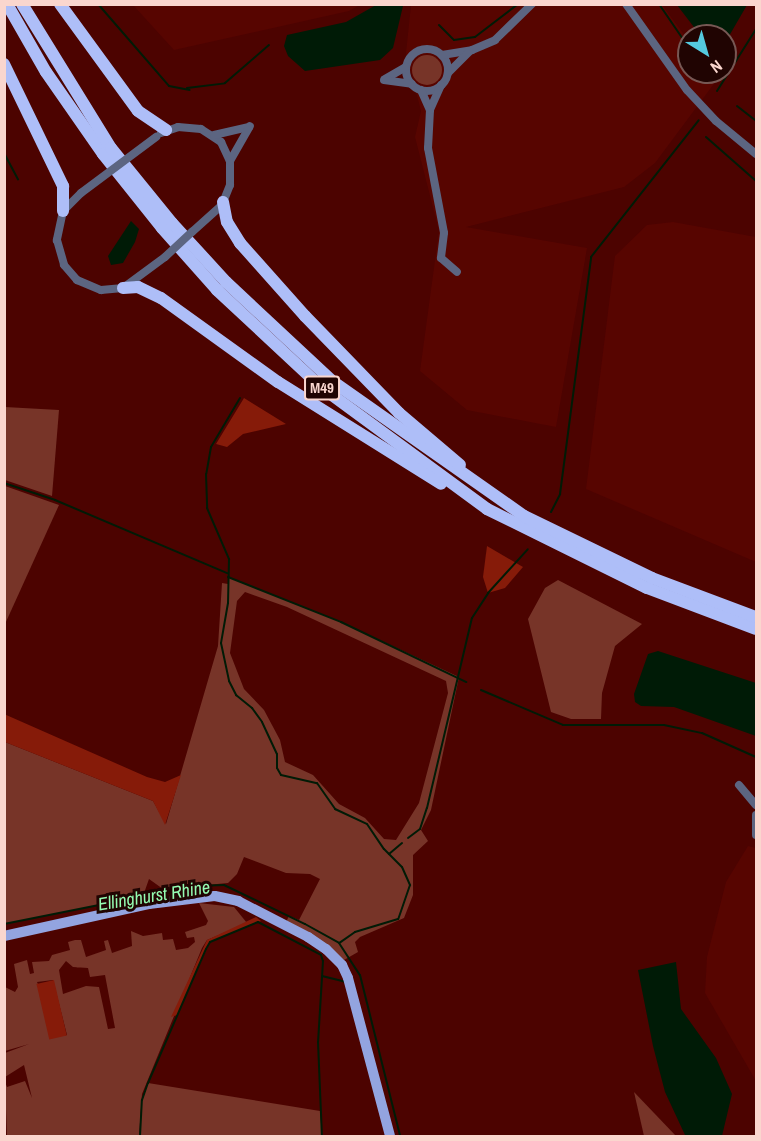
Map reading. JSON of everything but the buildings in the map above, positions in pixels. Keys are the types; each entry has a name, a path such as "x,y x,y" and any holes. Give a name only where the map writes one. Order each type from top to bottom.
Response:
{"highway":[{"name":"M49","path":"7,4 46,72 103,154 217,290 321,387 487,509"},
{"name":"M49","path":"22,4 111,148 226,282 346,392 524,516 652,578 756,617"},
{"path":"60,4 138,111 161,134"},
{"path":"4,64 63,186 63,211"},
{"name":"M49","path":"223,202 227,222 240,243 341,356 399,413 524,516"},
{"name":"M49","path":"123,288 138,287 161,298 384,451 487,509 647,588 756,629"}],"main road":[{"path":"4,936 149,904 215,896 237,901 308,937 326,949 349,983 390,1137"}],"street":[{"path":"430,110 421,90 412,84 384,80 406,67 420,51 432,50 442,55 472,50 495,40 532,4"},
{"path":"626,4 687,90 716,121 756,154"},
{"path":"634,4 636,17"},
{"path":"457,272 441,258 444,233 428,148 430,110 448,73 472,50"},
{"path":"442,55 448,73"},
{"path":"406,67 412,84"},
{"path":"421,90 441,85"},
{"path":"250,126 230,161 230,185 223,202 165,256 123,288 101,290 87,286 70,272 57,240 63,211 81,193 161,134 190,127 214,135 250,126"},
{"path":"214,135 230,161"},
{"path":"739,785 756,805"},
{"path":"756,815 756,835"}],"shaded area":[{"path":"133,5 360,5 349,11 174,50"},
{"path":"376,5 403,6 393,48 380,60 305,71 288,56 284,46 287,35 346,22"},
{"path":"411,5 662,5 677,25 677,84 714,84 655,163 624,187 466,227 587,248 556,427 467,410 420,371 439,231 415,137 421,111 406,53"},
{"path":"677,5 747,5 736,24 692,24"},
{"path":"427,55 438,59 442,70 438,81 427,85 416,81 412,70 416,59"},
{"path":"131,221 139,229 135,242 123,263 111,265 108,256"},
{"path":"673,222 756,237 756,562 586,489 615,256 647,225"},
{"path":"244,398 286,424 243,434 227,447 216,444"},
{"path":"5,407 59,410 52,496 5,480"},
{"path":"4,486 59,505 5,624"},
{"path":"487,546 523,567 505,588 488,593 483,577"},
{"path":"228,577 341,622 459,677 431,810 421,830 428,841 413,855 413,895 404,918 360,937 355,942 358,952 344,960 286,922 289,916 299,920 320,879 310,874 286,873 244,857 237,874 228,883 163,889 149,879 143,896 5,924 5,742 153,801 166,824 218,646 222,583 228,584","holes":["245,592 287,607 446,681 448,693 419,803 396,840 384,839 365,818 339,804 313,775 285,762 280,740 264,710 244,689 230,653 237,601"]},
{"path":"558,580 642,624 615,646 602,693 601,719 571,719 551,712 528,619 545,588"},
{"path":"658,651 756,683 756,736 674,707 641,706 635,702 634,694 648,654"},
{"path":"4,714 147,777 165,782 181,775 165,825 153,801 5,742"},
{"path":"748,846 756,848 756,1081 705,993 707,957 726,882"},
{"path":"199,903 234,907 247,923 207,940 202,948 142,1094 139,1136 7,1136 5,1082 7,1087 25,1081 32,1098 24,1065 5,1077 5,1053 29,1044 5,1051 5,987 15,992 18,987 14,964 27,960 30,974 34,973 32,962 49,961 52,955 70,950 68,942 75,940 81,940 86,957 106,950 104,941 108,940 112,953 132,946 131,931 143,936 162,933 163,940 173,939 176,950 188,948 195,942 194,937 187,938 185,932 206,925 208,921","holes":["66,961 73,967 88,968 90,977 105,975 115,1028 108,1029 99,987 86,986 63,994 59,970","53,980 67,1035 61,1036 37,982"]},
{"path":"256,917 261,921 210,942 177,1015 171,1017 207,940"},
{"path":"676,962 681,1009 716,1058 732,1094 722,1136 685,1135 665,1092 638,970"},
{"path":"54,980 67,1036 49,1040 36,984"},
{"path":"148,1083 320,1111 322,1136 140,1136 142,1100"},
{"path":"634,1092 676,1136 644,1136"}],"waterway":[{"path":"98,4 169,86 190,90"},
{"path":"439,25 454,40 475,37 518,4"},
{"path":"659,4 677,30"},
{"path":"717,91 756,29"},
{"path":"187,88 225,83 269,45"},
{"path":"737,106 756,121"},
{"path":"551,512 560,494 591,257 699,120"},
{"path":"706,137 756,181"},
{"path":"4,153 18,179"},
{"path":"240,398 211,447 206,474 207,508 229,559 228,603 221,643 229,681 236,695 252,708 262,722 277,754 277,768 281,775 317,783 335,809 367,824 384,849 402,867 410,885 398,919 355,932 339,943"},
{"path":"4,483 55,500 227,573"},
{"path":"408,838 420,829 427,808 472,618 488,593 528,549"},
{"path":"228,577 341,622 466,682"},
{"path":"481,690 563,725 664,725 702,733 756,757"},
{"path":"389,854 402,843"},
{"name":"Ellinghurst Rhine","path":"4,924 195,886 224,885 305,924 339,943 360,975 400,1136"},
{"path":"140,1136 142,1100 206,949 210,942 258,922 321,955 323,961 318,1042 322,1136"},
{"path":"322,976 346,982"}]}
